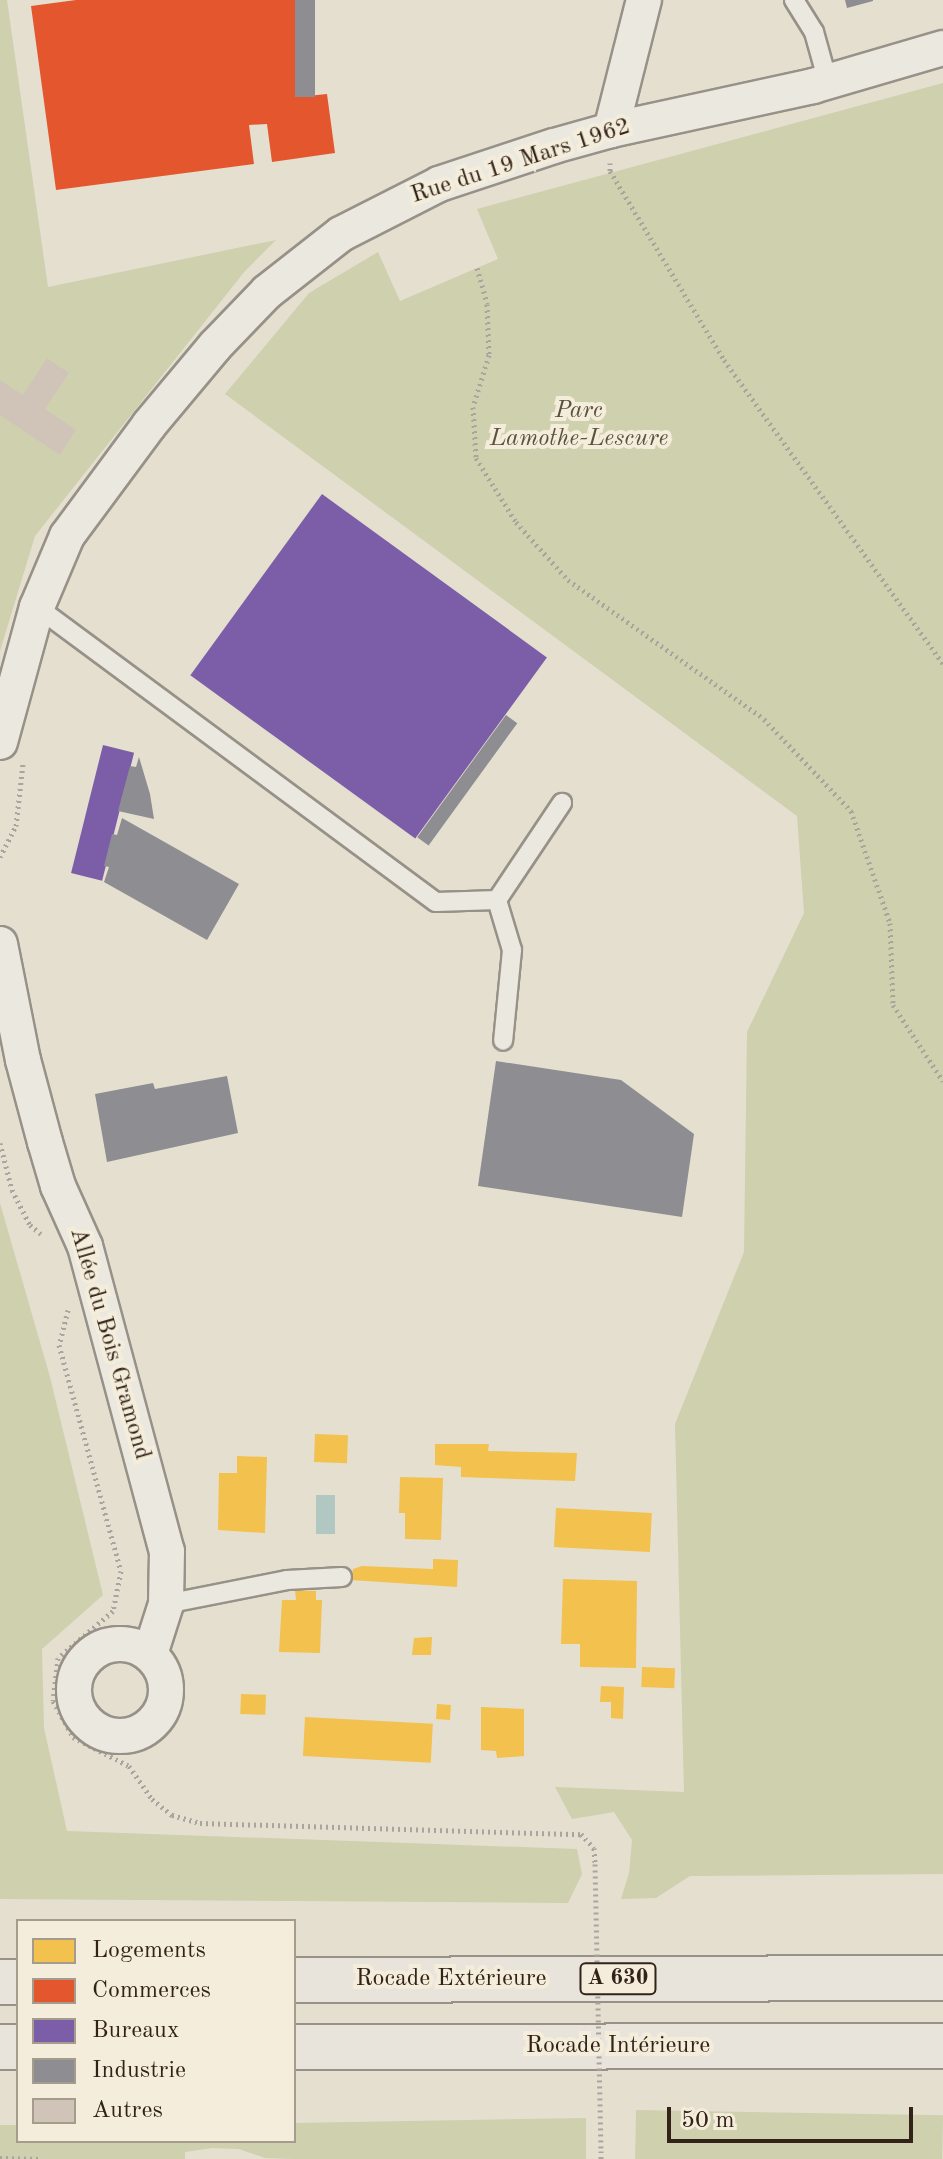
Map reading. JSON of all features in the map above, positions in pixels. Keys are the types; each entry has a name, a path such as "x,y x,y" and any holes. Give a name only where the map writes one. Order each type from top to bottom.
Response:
{"highway":[{"name":"Rocade Extérieure","path":"296,1980 943,1978"},
{"name":"Rocade Intérieure","path":"296,2047 943,2046"}],"street":[{"path":"611,130 644,0"},
{"name":"Rue du 19 Mars 1962","path":"12,752 37,607 53,564 80,517 215,346 267,292 341,234 382,210 439,184 611,130 828,82 943,48"},
{"name":"Allée du Bois Gramond","path":"0,944 23,1060 45,1142 58,1186 85,1246 167,1551 166,1604 150,1654"}],"lane":[{"path":"794,0 814,32 828,82"},
{"path":"37,607 436,902 497,900"},
{"path":"497,900 562,803"},
{"path":"497,900 512,950 503,1041"},
{"path":"166,1604 287,1580 342,1577"}],"path":[{"path":"611,130 610,171 724,360 943,664"},
{"path":"477,268 487,304 489,355 473,407 476,458 516,522 568,580 764,719 851,811 890,923 893,1005 943,1081"},
{"path":"0,857 16,826 12,752"},
{"path":"0,1143 12,1190 30,1225 53,1244"},
{"path":"70,1300 59,1345 121,1571 113,1611 58,1658 53,1701 73,1737 129,1766 152,1799 172,1815 200,1823 581,1834 594,1848 595,1864 601,2159"},
{"path":"0,2158 40,2159"}],"green space":[{"path":"0,0 7,0 48,287 276,240 245,271 35,536 0,651"},
{"name":"Parc Lamothe-Lescure","path":"943,83 943,1874 690,1876 656,1898 621,1899 629,1873 632,1840 614,1812 572,1819 555,1787 684,1792 675,1424 744,1252 747,1032 804,913 797,816 225,394 309,293 378,252 400,301 498,259 477,209"},
{"path":"0,1203 50,1377 103,1595 42,1649 44,1728 67,1831 577,1849 582,1874 568,1903 0,1899"},
{"path":"636,2110 943,2115 942,2159 635,2159"},
{"path":"586,2118 586,2159 294,2159 265,2158 239,2149 212,2148 185,2152 185,2159 0,2159 0,2125 16,2125 16,2143 296,2143 296,2123"}],"water":[{"path":"316,1495 335,1495 335,1534 316,1534"}],"building: Logements":[{"path":"315,1434 348,1435 347,1463 314,1462"},
{"path":"435,1444 489,1444 488,1451 577,1453 575,1481 461,1477 461,1467 435,1465"},
{"path":"237,1456 267,1457 265,1533 218,1530 219,1473 237,1473"},
{"path":"400,1477 443,1478 441,1540 405,1539 405,1513 399,1513"},
{"path":"556,1508 652,1513 650,1552 554,1547"},
{"path":"433,1559 458,1560 457,1587 351,1580 353,1569 362,1566 433,1569"},
{"path":"563,1579 637,1581 636,1668 580,1667 580,1644 561,1644"},
{"path":"295,1590 316,1591 316,1600 322,1600 320,1653 279,1652 282,1600 296,1600"},
{"path":"432,1637 431,1655 412,1655 414,1638"},
{"path":"642,1667 675,1668 674,1688 641,1687"},
{"path":"601,1686 624,1687 623,1719 611,1718 611,1702 600,1702"},
{"path":"241,1694 266,1695 265,1715 240,1714"},
{"path":"437,1704 451,1705 450,1720 436,1719"},
{"path":"481,1707 524,1709 524,1756 497,1758 496,1751 481,1750"},
{"path":"305,1717 433,1724 431,1763 303,1756"}],"building: Commerces":[{"path":"76,0 295,0 307,96 327,94 335,153 272,162 267,124 249,125 254,164 56,190 31,6"}],"building: Bureaux":[{"path":"322,494 547,657 415,839 190,675"},
{"path":"103,745 134,753 102,881 71,873"}],"building: Industrie":[{"path":"295,0 315,0 315,97 295,97"},
{"path":"845,0 873,0 873,1 847,8"},
{"path":"506,715 517,723 429,845 417,837"},
{"path":"139,757 154,819 118,811 130,766 136,767"},
{"path":"122,818 239,884 207,940 104,882 109,867 104,866 112,834 117,835"},
{"path":"496,1061 621,1080 694,1134 682,1217 478,1186"},
{"path":"227,1076 238,1133 107,1162 95,1094 153,1083 155,1089"}],"building: Autres":[{"path":"47,358 69,373 45,409 76,430 60,455 0,415 0,380 23,395"}]}
